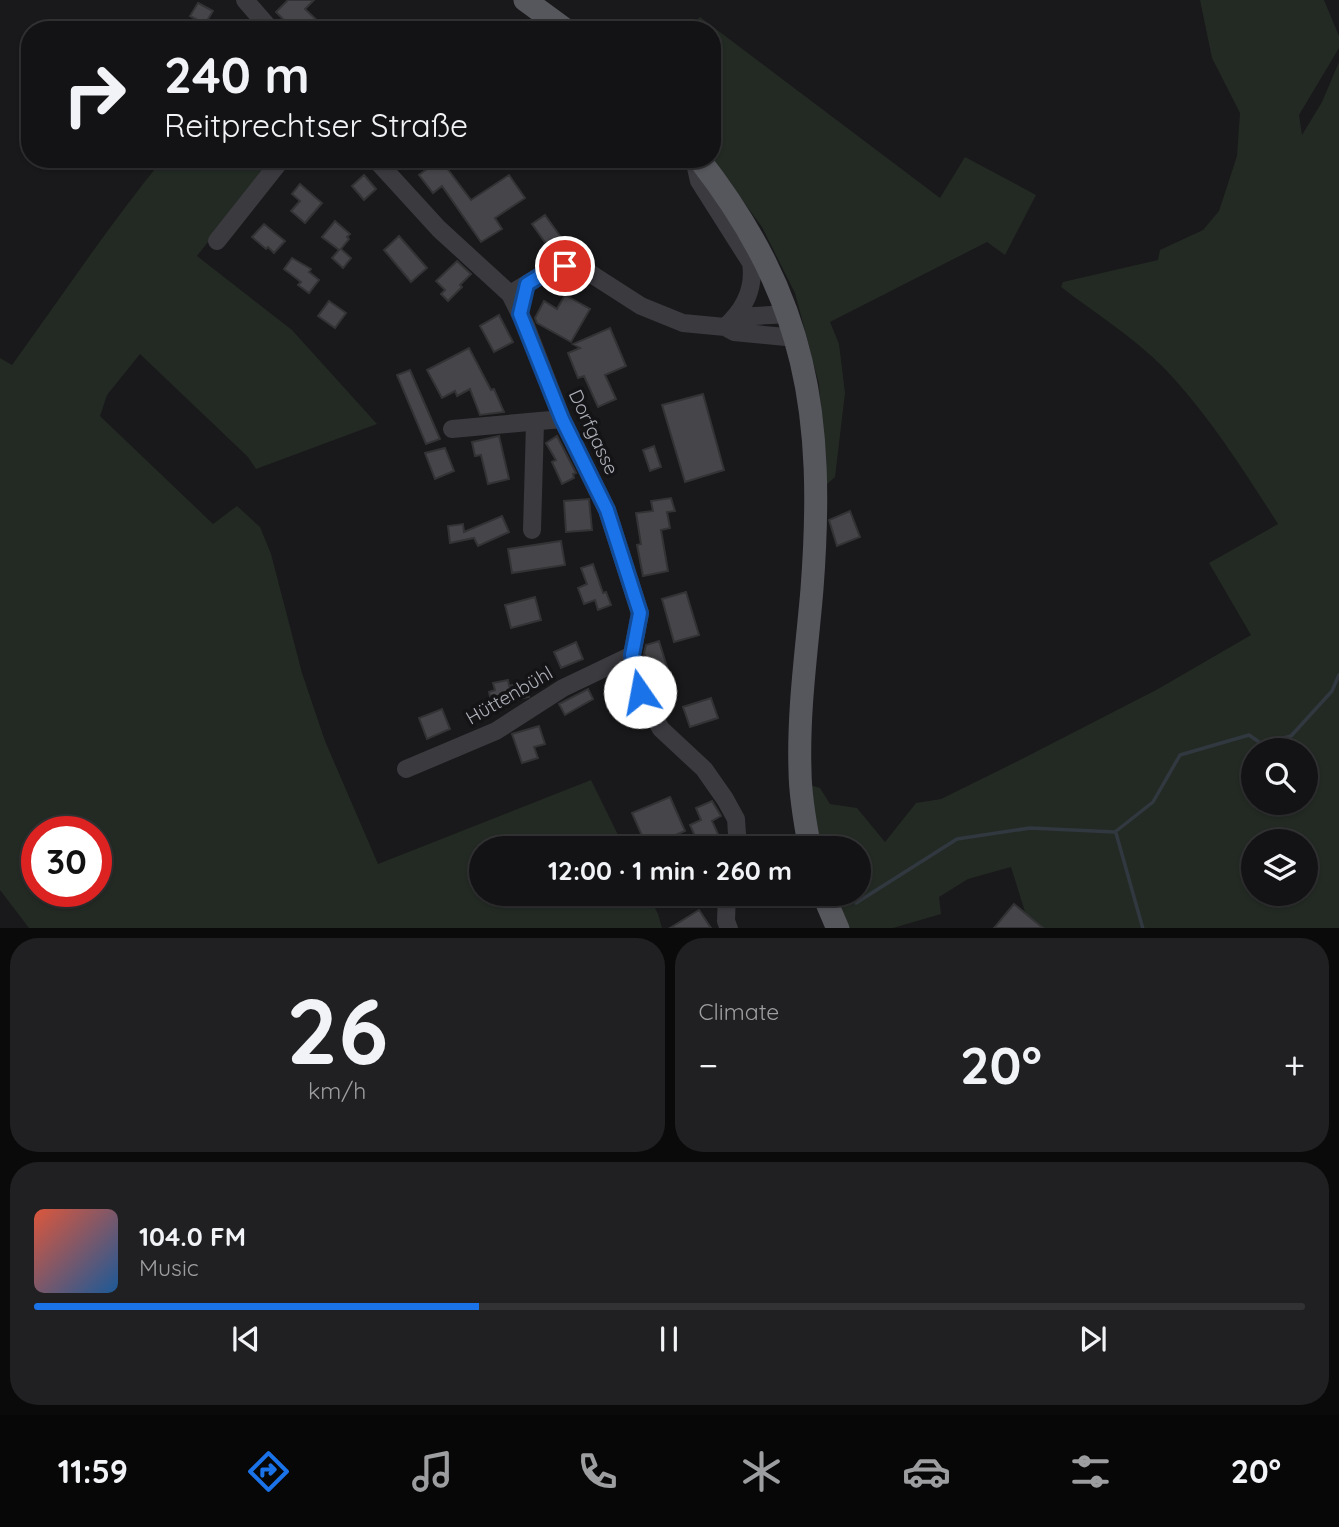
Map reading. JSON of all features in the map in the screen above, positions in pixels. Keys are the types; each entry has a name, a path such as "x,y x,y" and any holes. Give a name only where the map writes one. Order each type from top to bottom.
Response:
{"main road":[{"path":"525,0 554,21"},
{"path":"703,168 736,211 756,243 789,314 810,401 817,490 800,730 800,772 808,836"},
{"path":"828,906 838,928"}],"street":[{"path":"245,0 263,21"},
{"path":"216,241 275,168"},
{"name":"Dorfgasse","path":"383,168 439,229 510,295 562,419 607,510 640,613 632,655 640,692 661,729 704,769 725,799 736,819 737,836"},
{"path":"697,168 699,181 751,263 753,276 750,289 731,322 734,332 796,338"},
{"path":"730,228 756,243"},
{"path":"510,295 545,273 565,266 585,270 641,306 683,323 731,322 789,314"},
{"path":"520,314 527,284"},
{"path":"452,429 562,419"},
{"path":"533,530 535,423"},
{"name":"Hüttenbühl","path":"406,769 496,731 563,688 632,655"},
{"path":"727,906 729,928"}],"shaded area":[{"path":"1200,0 1324,0 1339,36 1339,48 1299,115 1302,135 1322,102 1339,62 1339,928 1030,928 1011,867 968,879 939,897 941,914 893,928 846,928 835,906 871,906 871,836 815,836 810,785 820,788 830,804 857,808 885,842 916,803 941,799 1014,763 1158,689 1251,635 1209,563 1278,524 1224,442 1179,384 1139,346 1061,287 1063,282 1158,260 1160,250 1203,230 1219,211 1237,156 1240,113 1212,58"},
{"path":"721,33 940,198 965,157 1036,195 1005,255 987,242 830,322 839,344 845,393 835,477 826,485 819,384 795,293 762,227 719,168 721,168"},
{"path":"156,168 266,168 197,256 292,330 377,424 256,469 248,457 140,354 107,395 100,416 213,524 237,506 260,527 271,554 302,673 325,741 378,864 591,780 619,836 469,836 469,906 654,906 662,928 29,928 0,890 0,358 12,365"}],"building":[{"path":"288,0 314,0 305,9 318,21 285,21 276,12"},
{"path":"198,3 213,11 207,21 199,21 190,16"},
{"path":"428,168 447,168 471,200 509,175 525,198 495,218 502,229 481,242 442,186 433,193 419,175"},
{"path":"364,175 376,189 364,200 352,186"},
{"path":"300,184 322,203 305,223 291,211 300,201 292,194"},
{"path":"545,215 560,236 547,245 532,224"},
{"path":"335,221 350,234 341,249 351,258 343,268 332,258 339,250 322,237"},
{"path":"264,224 285,241 274,253 252,237"},
{"path":"399,236 427,268 411,282 384,250"},
{"path":"292,258 311,269 309,272 319,280 309,293 298,285 301,282 284,269"},
{"path":"457,261 471,274 448,301 441,294 445,290 436,281"},
{"path":"565,295 590,309 571,342 537,323 535,318 544,301 557,309"},
{"path":"329,301 346,313 335,328 318,316"},
{"path":"499,315 513,342 494,352 480,326"},
{"path":"610,328 626,366 605,375 616,399 598,407 584,376 578,378 568,353 580,348 573,344"},
{"path":"469,348 491,390 494,389 504,412 480,415 470,389 457,396 455,391 442,398 427,370"},
{"path":"410,370 440,439 426,444 397,375"},
{"path":"703,394 724,470 685,482 662,405"},
{"path":"499,436 509,479 488,484 481,455 475,456 472,442"},
{"path":"557,436 576,473 573,474 574,478 562,484 552,462 556,460 546,443"},
{"path":"654,446 661,467 650,471 643,450"},
{"path":"445,448 454,471 435,479 425,453"},
{"path":"671,498 675,511 667,512 670,528 661,530 668,571 643,576 637,545 641,544 636,513 653,511 651,501"},
{"path":"589,499 592,530 566,532 564,501"},
{"path":"850,511 860,537 837,546 829,520"},
{"path":"502,516 509,532 478,546 474,538 450,543 448,526 463,524 464,532"},
{"path":"561,541 565,565 512,573 508,549"},
{"path":"593,564 603,593 606,592 611,605 598,610 595,600 584,604 578,588 587,584 581,568"},
{"path":"686,592 699,635 674,642 662,599"},
{"path":"535,597 541,620 511,628 505,605"},
{"path":"659,641 667,667 650,672 644,653 646,645"},
{"path":"576,642 583,659 561,668 554,652"},
{"path":"508,680 509,686 525,682 529,697 492,705 489,692 495,690 493,683"},
{"path":"588,689 593,699 565,715 559,704"},
{"path":"711,698 718,718 690,727 683,707"},
{"path":"442,709 450,729 427,739 419,718"},
{"path":"539,726 545,744 534,747 538,758 522,763 512,734"},
{"path":"670,797 685,831 673,836 642,836 632,813"},
{"path":"712,801 721,816 712,821 719,836 695,836 690,825 701,820 696,808"},
{"path":"1014,904 1043,928 994,928"},
{"path":"699,910 711,928 670,928"}],"waterway":[{"path":"871,893 957,839 1030,828 1115,832 1153,802 1180,755 1249,735 1262,744 1291,736 1332,691 1339,675"},
{"path":"1116,833 1143,928"}],"route":[{"path":"565,266 545,273 527,284 520,314 562,419 607,510 640,613 632,655 640,692"}]}
